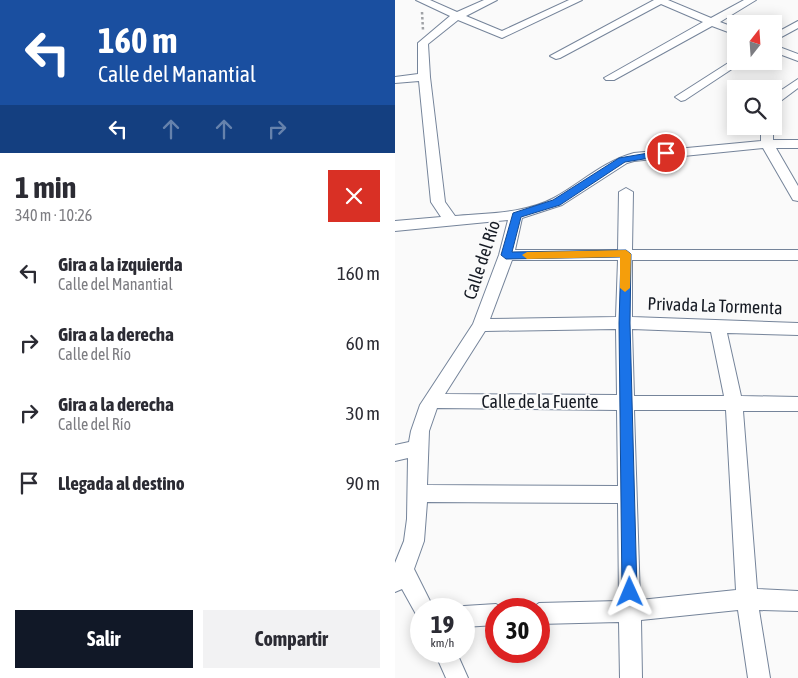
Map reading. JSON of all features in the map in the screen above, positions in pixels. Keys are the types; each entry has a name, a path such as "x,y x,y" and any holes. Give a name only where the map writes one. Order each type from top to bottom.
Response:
{"street":[{"path":"421,0 499,34 507,34 577,0"},
{"path":"451,220 441,210 438,202 424,78 423,43 457,16 492,0"},
{"path":"556,56 661,0 727,28"},
{"path":"610,78 751,0"},
{"path":"783,33 798,24"},
{"path":"783,52 798,58"},
{"path":"681,97 727,67"},
{"path":"395,80 424,78"},
{"path":"782,94 798,82"},
{"path":"767,135 767,144 798,197"},
{"name":"Calle del Río","path":"399,576 410,558 415,540 418,519 419,447 422,422 480,325 506,255 516,215 557,202 623,160 633,156 767,144 794,145"},
{"path":"625,192 624,323 631,678"},
{"path":"395,226 516,215"},
{"path":"506,255 798,255"},
{"name":"Privada La Tormenta","path":"480,325 624,323 798,329"},
{"path":"718,326 734,403 747,599 759,678"},
{"name":"Calle de la Fuente","path":"433,401 798,404"},
{"path":"395,453 419,447"},
{"path":"418,493 627,495"},
{"path":"399,576 415,598"},
{"path":"550,614 630,611 747,599 798,601"},
{"path":"450,663 457,678"}],"path":[{"path":"421,0 423,43"}],"slow traffic":[{"path":"527,255 626,254 625,288"}],"route":[{"path":"630,592 624,323 626,254 506,255 516,215 557,202 623,160 633,156 666,153"}]}
